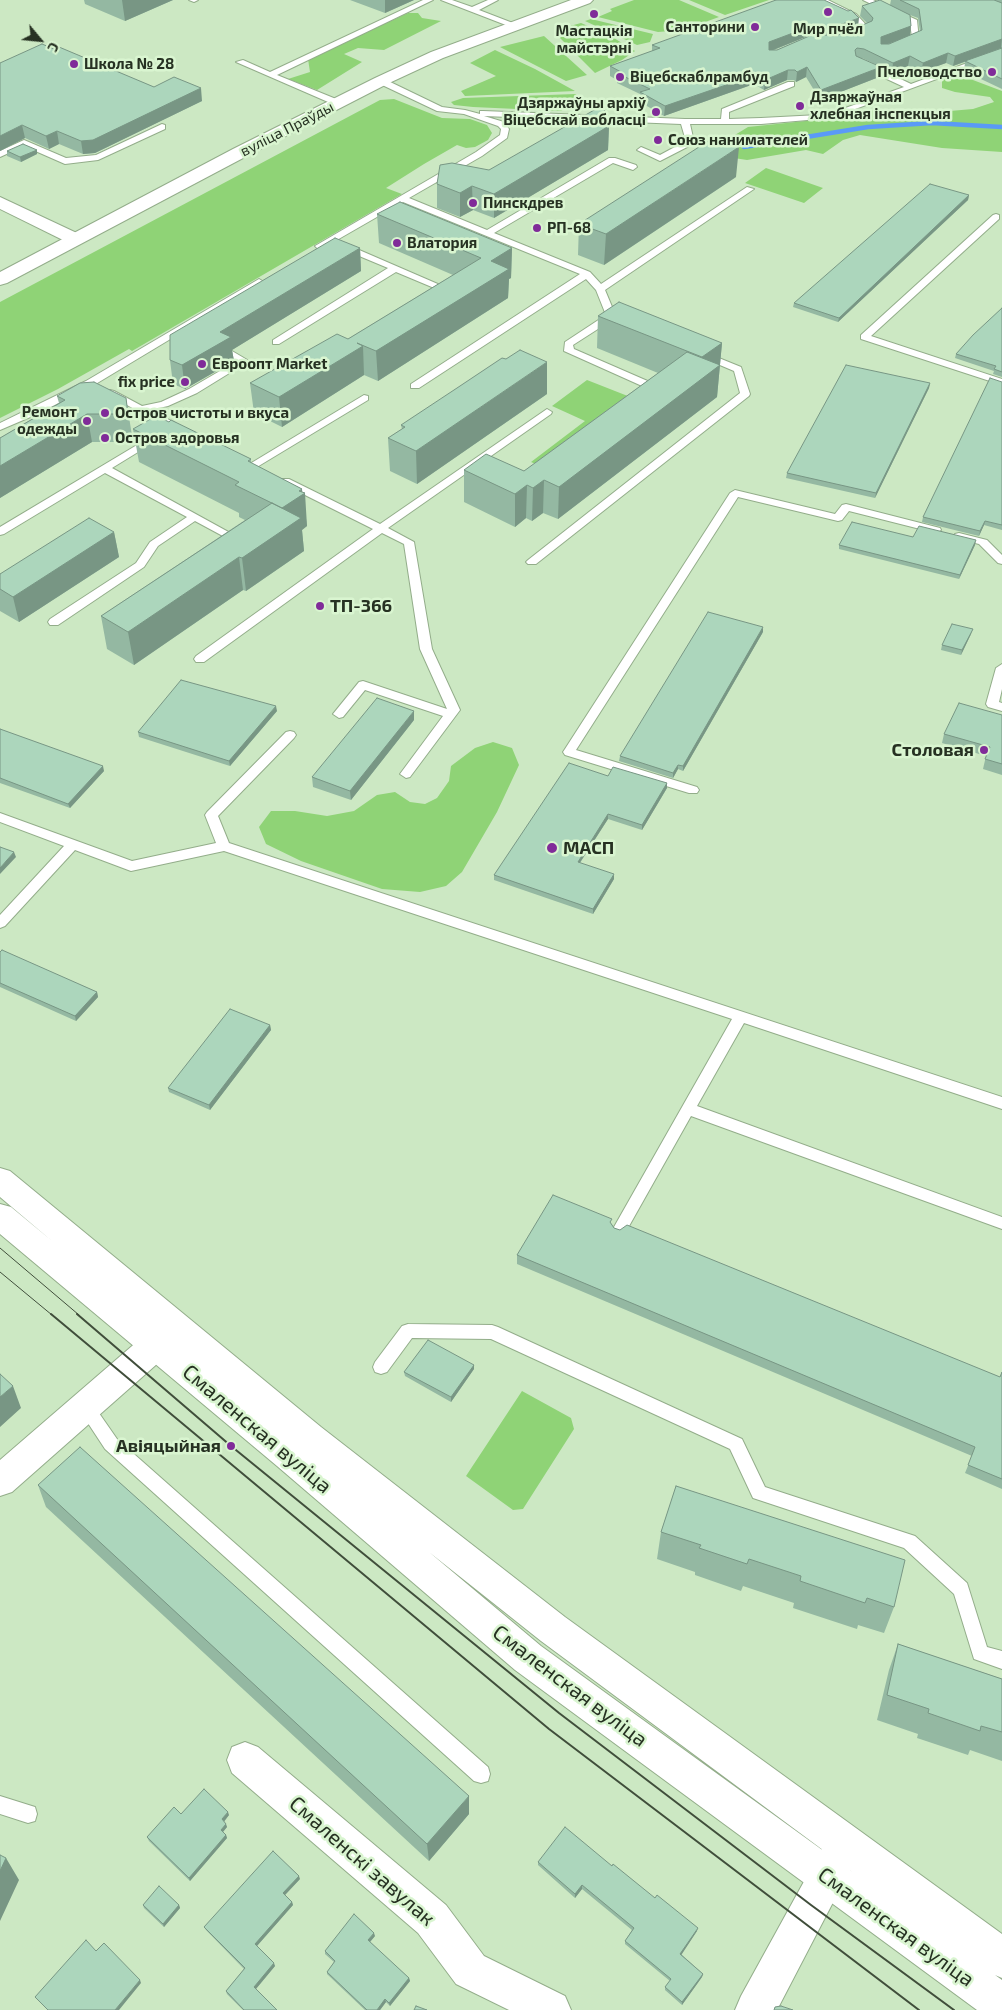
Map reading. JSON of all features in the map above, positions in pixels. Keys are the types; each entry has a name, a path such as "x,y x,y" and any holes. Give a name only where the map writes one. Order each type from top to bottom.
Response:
{"main road":[{"name":"вуліца Праўды","path":"2,275 422,61 585,0"},
{"path":"0,202 75,239"},
{"name":"Смаленская вуліца","path":"0,1180 289,1455 528,1658 1002,2004"},
{"name":"Смаленская вуліца","path":"0,1216 309,1437 554,1629 1002,1958"},
{"path":"0,1481 86,1408 166,1336"},
{"name":"Смаленскі завулак","path":"245,1760 432,1919 470,1970 551,2010"},
{"path":"755,2010 845,1843"}],"lane":[{"path":"270,75 429,0"},
{"path":"446,0 514,25"},
{"path":"473,10 494,0"},
{"path":"822,0 853,16 866,29 849,36"},
{"path":"863,1 914,22 916,38 892,47"},
{"path":"381,81 440,109 465,112 685,122 794,119 832,114 1002,52"},
{"path":"240,62 338,103"},
{"path":"859,62 910,87"},
{"path":"725,120 725,111 791,84"},
{"path":"309,253 479,154 504,136 505,129 501,124 465,112"},
{"path":"641,150 660,158 690,142 685,122"},
{"path":"0,154 24,143 65,161 98,156 162,127"},
{"path":"488,233 612,160 633,167"},
{"path":"600,289 750,189"},
{"path":"403,199 587,274 600,289 611,316 630,324"},
{"path":"996,217 864,337 1002,382"},
{"path":"331,240 442,288"},
{"path":"276,342 395,268"},
{"path":"415,386 587,274"},
{"path":"0,427 90,383 270,275"},
{"path":"611,316 568,344 569,351 655,388"},
{"path":"532,562 745,394 738,369 693,350"},
{"path":"141,409 164,404 193,391 244,360 232,354"},
{"path":"0,532 104,468 178,428 90,383"},
{"path":"253,465 364,398"},
{"path":"200,659 381,528 479,464 547,412"},
{"path":"104,468 238,540"},
{"path":"279,478 409,542 426,648 454,710 406,774"},
{"path":"693,790 570,752 735,493 838,518 846,507 984,542 1002,561"},
{"path":"54,622 140,565 154,544 194,517"},
{"path":"1002,668 992,704 1002,707"},
{"path":"339,714 363,685 451,714"},
{"path":"224,846 211,816 290,736"},
{"path":"0,817 131,866 224,846 1002,1103"},
{"path":"0,923 73,844"},
{"path":"619,1231 740,1017"},
{"path":"688,1109 1002,1223"},
{"path":"382,1367 408,1331 492,1332 736,1444 759,1493 909,1542 961,1589 980,1652 1002,1660"},
{"path":"86,1408 111,1444 481,1774"},
{"path":"0,1805 28,1814"}],"green space":[{"path":"634,0 679,0 719,17 683,30 658,32 598,17 612,11 610,9"},
{"path":"689,0 769,0 725,15"},
{"path":"408,13 418,13 422,18 441,21 384,50 358,48 344,54 362,62 317,90 288,79 310,72 308,59"},
{"path":"591,19 653,34 650,42 637,45 585,21"},
{"path":"581,23 609,35 635,51 622,60 595,73 558,36 559,29"},
{"path":"544,36 587,75 566,81 500,47"},
{"path":"495,50 575,91 465,96 461,91 496,76 470,63"},
{"path":"949,75 965,77 1002,91 1002,152 942,148 860,135 843,140 823,154 806,150 747,160 734,158 723,147 730,138 748,127 824,119 865,110 915,114 973,109 994,102 990,97 955,92 942,88 942,80"},
{"path":"576,94 577,96 561,111 473,107 454,105 451,102 463,98"},
{"path":"394,99 442,118 470,119 487,125 492,133 488,140 475,147 466,148 457,145 424,164 386,188 402,194 132,351 129,349 58,389 0,418 0,302 380,100"},
{"path":"766,168 823,188 804,203 745,183"},
{"path":"587,380 643,402 555,472 531,462 585,421 552,406"},
{"path":"493,742 512,748 519,765 497,812 462,872 446,886 420,892 382,889 301,861 266,844 259,827 271,811 295,811 327,816 354,811 377,795 395,792 410,802 425,804 437,798 449,781 451,766 475,748"},
{"path":"522,1391 571,1418 574,1429 523,1509 513,1510 466,1476"}],"building":[{"path":"776,0 824,0 848,11 851,10 859,18 831,28 809,27 769,42 769,50 777,50 814,34 836,36 872,21 873,18 862,6 880,0 910,15 911,26 881,37 881,44 889,44 922,30 919,9 900,0 994,0 1002,3 1002,39 955,56 948,53 923,63 910,56 893,63 864,49 857,48 855,50 856,56 881,67 821,90 807,67 797,72 795,70 788,70 765,80 755,75 665,106 640,92 650,89 617,73 621,72 610,66 660,48 652,45"},
{"path":"42,44 54,49 59,47 154,87 174,77 201,88 93,140 81,141 57,131 46,136 22,125 0,136 0,63"},
{"path":"1002,48 1002,79 965,61"},
{"path":"603,105 609,126 494,194 472,186 460,193 437,184 440,165 452,163 489,170"},
{"path":"713,138 739,147 606,234 579,224"},
{"path":"23,144 37,150 20,157 7,151"},
{"path":"930,184 969,195 839,318 794,303"},
{"path":"400,202 512,248 491,261 509,269 376,351 357,343 363,346 279,397 250,383 337,334 348,339 481,258 377,214"},
{"path":"335,238 360,248 220,332 231,337 182,365 170,360 170,335"},
{"path":"619,302 722,343 702,357 598,316"},
{"path":"1002,308 1002,372 994,369 996,366 956,354 973,335"},
{"path":"520,350 547,362 416,451 388,438 405,427 401,425 502,358 506,359"},
{"path":"687,352 720,365 559,487 544,480 533,488 527,485 515,494 464,470 486,454 524,471"},
{"path":"846,365 930,383 876,493 787,473"},
{"path":"990,378 1002,382 1002,525 985,521 980,531 923,517"},
{"path":"94,382 126,398 128,414 87,414 0,466 0,438 65,400 57,396 80,383"},
{"path":"154,417 159,417 169,422 171,420 251,459 248,461 302,489 299,491 305,493 282,508 235,485 239,482 133,429"},
{"path":"272,503 301,518 242,558 239,557 128,632 101,616"},
{"path":"89,518 114,532 13,597 0,589 0,574"},
{"path":"852,522 913,537 919,526 976,540 960,575 839,545"},
{"path":"708,612 763,627 683,766 678,765 673,773 620,756"},
{"path":"952,624 973,629 962,650 942,645"},
{"path":"181,680 276,706 229,761 138,732"},
{"path":"377,698 414,711 350,791 312,777"},
{"name":"Столовая","path":"959,703 1002,715 1002,764 985,759 990,747 944,734"},
{"path":"0,729 103,766 68,804 0,778"},
{"name":"МАСП","path":"569,763 608,776 613,767 667,783 642,825 608,814 578,862 614,874 593,909 494,875"},
{"path":"0,847 14,852 0,868"},
{"path":"2,950 97,992 75,1016 0,983 0,952"},
{"path":"230,1009 270,1025 209,1105 168,1088"},
{"path":"553,1195 612,1219 610,1222 614,1228 620,1230 627,1225 1000,1377 1002,1372 1002,1479 968,1465 975,1447 517,1255"},
{"path":"428,1340 474,1365 451,1397 404,1372"},
{"path":"0,1374 13,1386 0,1397"},
{"path":"80,1447 469,1796 427,1844 38,1485"},
{"path":"676,1486 905,1560 894,1607 867,1598 865,1603 800,1581 801,1576 749,1559 747,1564 699,1548 701,1545 661,1532"},
{"path":"898,1644 1002,1679 1002,1732 981,1726 980,1731 928,1713 929,1709 887,1695"},
{"path":"204,1789 228,1812 222,1819 226,1824 221,1830 226,1835 189,1878 147,1837 174,1807 181,1814"},
{"path":"565,1827 612,1866 613,1864 655,1898 657,1895 698,1928 680,1954 703,1974 682,2002 665,1987 671,1979 625,1941 634,1928 582,1885 575,1894 538,1862"},
{"path":"273,1851 299,1876 283,1893 292,1902 255,1944 274,1963 254,1987 277,2010 244,2010 226,1991 245,1968 204,1927"},
{"path":"0,1855 6,1858 0,1871"},
{"path":"159,1886 179,1905 163,1924 143,1905"},
{"path":"354,1914 374,1933 368,1940 409,1978 389,2003 385,1999 377,2010 367,2010 327,1972 335,1961 325,1951"},
{"path":"86,1940 96,1951 104,1943 140,1980 115,2010 48,2010 35,1997"},
{"path":"416,2006 427,2010 414,2010"},
{"path":"781,2006 793,2010 774,2010 775,2007"}],"waterway":[{"path":"744,147 868,127 932,123 1002,127"}],"tram line":[{"path":"0,1248 79,1315"},
{"path":"0,1272 52,1315"},
{"path":"51,1314 549,1729 919,2010"},
{"path":"77,1314 231,1446 559,1713 811,1905 954,2010"}],"place":[{"name":"Мир пчёл","path":"828,12"},
{"name":"Мастацкія майстэрні","path":"594,14"},
{"name":"Санторини","path":"755,27"},
{"name":"Школа № 28","path":"74,64"},
{"name":"Пчеловодство","path":"992,72"},
{"name":"Віцебскаблрамбуд","path":"620,77"},
{"name":"Дзяржаўная хлебная інспекцыя","path":"800,106"},
{"name":"Дзяржаўны архіў Віцебскай вобласці","path":"656,112"},
{"name":"Союз нанимателей","path":"658,140"},
{"name":"Пинскдрев","path":"473,203"},
{"name":"РП-68","path":"537,228"},
{"name":"Влатория","path":"397,243"},
{"name":"Евроопт Market","path":"202,364"},
{"name":"fix price","path":"185,382"},
{"name":"Остров чистоты и вкуса","path":"105,413"},
{"name":"Ремонт одежды","path":"87,421"},
{"name":"Остров здоровья","path":"105,438"},
{"name":"ТП-366","path":"320,606"},
{"name":"Столовая","path":"984,750"},
{"name":"МАСП","path":"552,848"},
{"name":"Авіяцыйная","path":"231,1446"}]}
